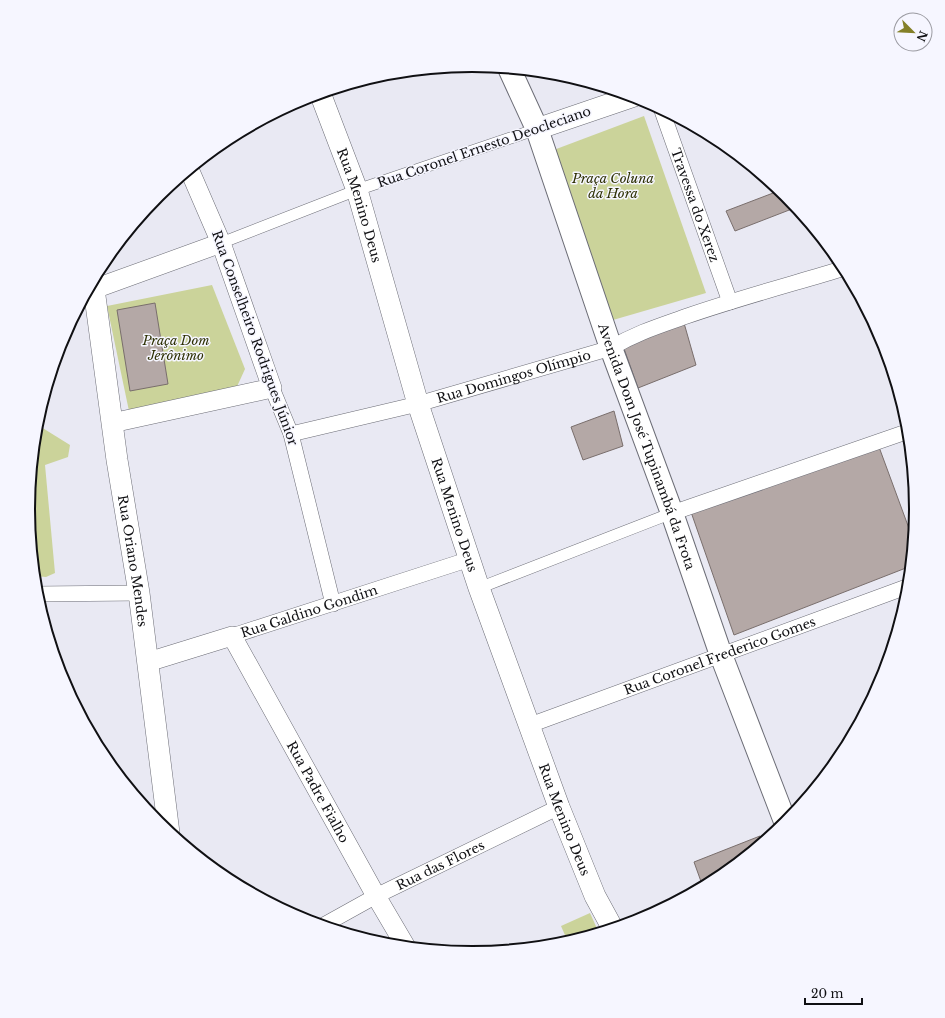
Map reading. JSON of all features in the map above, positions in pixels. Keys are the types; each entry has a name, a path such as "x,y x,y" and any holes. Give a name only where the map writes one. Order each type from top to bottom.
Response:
{"main road":[{"name":"Avenida Dom José Tupinambá da Frota","path":"511,73 537,129 610,348 672,513 721,655 783,817"},
{"name":"Rua Menino Deus","path":"322,99 357,190 418,404 479,588 559,807 595,896 610,924"},
{"name":"Rua Coronel Ernesto Deocleciano","path":"537,129 624,99"},
{"name":"Rua Oriano Mendes","path":"92,294 139,593 168,823"}],"street":[{"name":"Travessa do Xerez","path":"664,116 730,302"},
{"name":"Rua Coronel Ernesto Deocleciano","path":"96,286 221,243 357,190 537,129"},
{"name":"Rua Conselheiro Rodrigues Júnior","path":"191,174 221,243 272,388 291,434 333,604"},
{"name":"Rua Domingos Olímpio","path":"291,434 418,404 610,348 661,324 838,270"},
{"path":"112,423 272,388"},
{"path":"479,588 672,513 903,433"},
{"name":"Rua Galdino Gondim","path":"148,662 470,560"},
{"name":"Rua Coronel Frederico Gomes","path":"530,725 903,588"},
{"path":"43,594 139,593"},
{"name":"Rua Padre Fialho","path":"232,636 402,941"},
{"name":"Rua das Flores","path":"329,922 376,896 559,807"}],"green space":[{"name":"Praça Coluna da Hora","path":"644,116 706,293 613,320 543,154"},
{"name":"Praça Dom Jerônimo","path":"212,285 245,369 235,391 129,411 107,306"},
{"path":"42,428 70,445 68,457 45,465 55,573 46,577 40,576 36,538 35,509 36,480"},
{"path":"590,913 597,928 566,936 561,926"}],"building":[{"path":"774,193 791,209 735,231 726,211"},
{"path":"155,303 168,384 130,391 117,310"},
{"path":"684,323 696,365 638,388 622,343"},
{"path":"614,411 623,446 583,460 571,427"},
{"path":"879,447 909,529 906,568 734,635 691,512"},
{"path":"760,836 761,838 716,873 701,882 694,862"}]}
